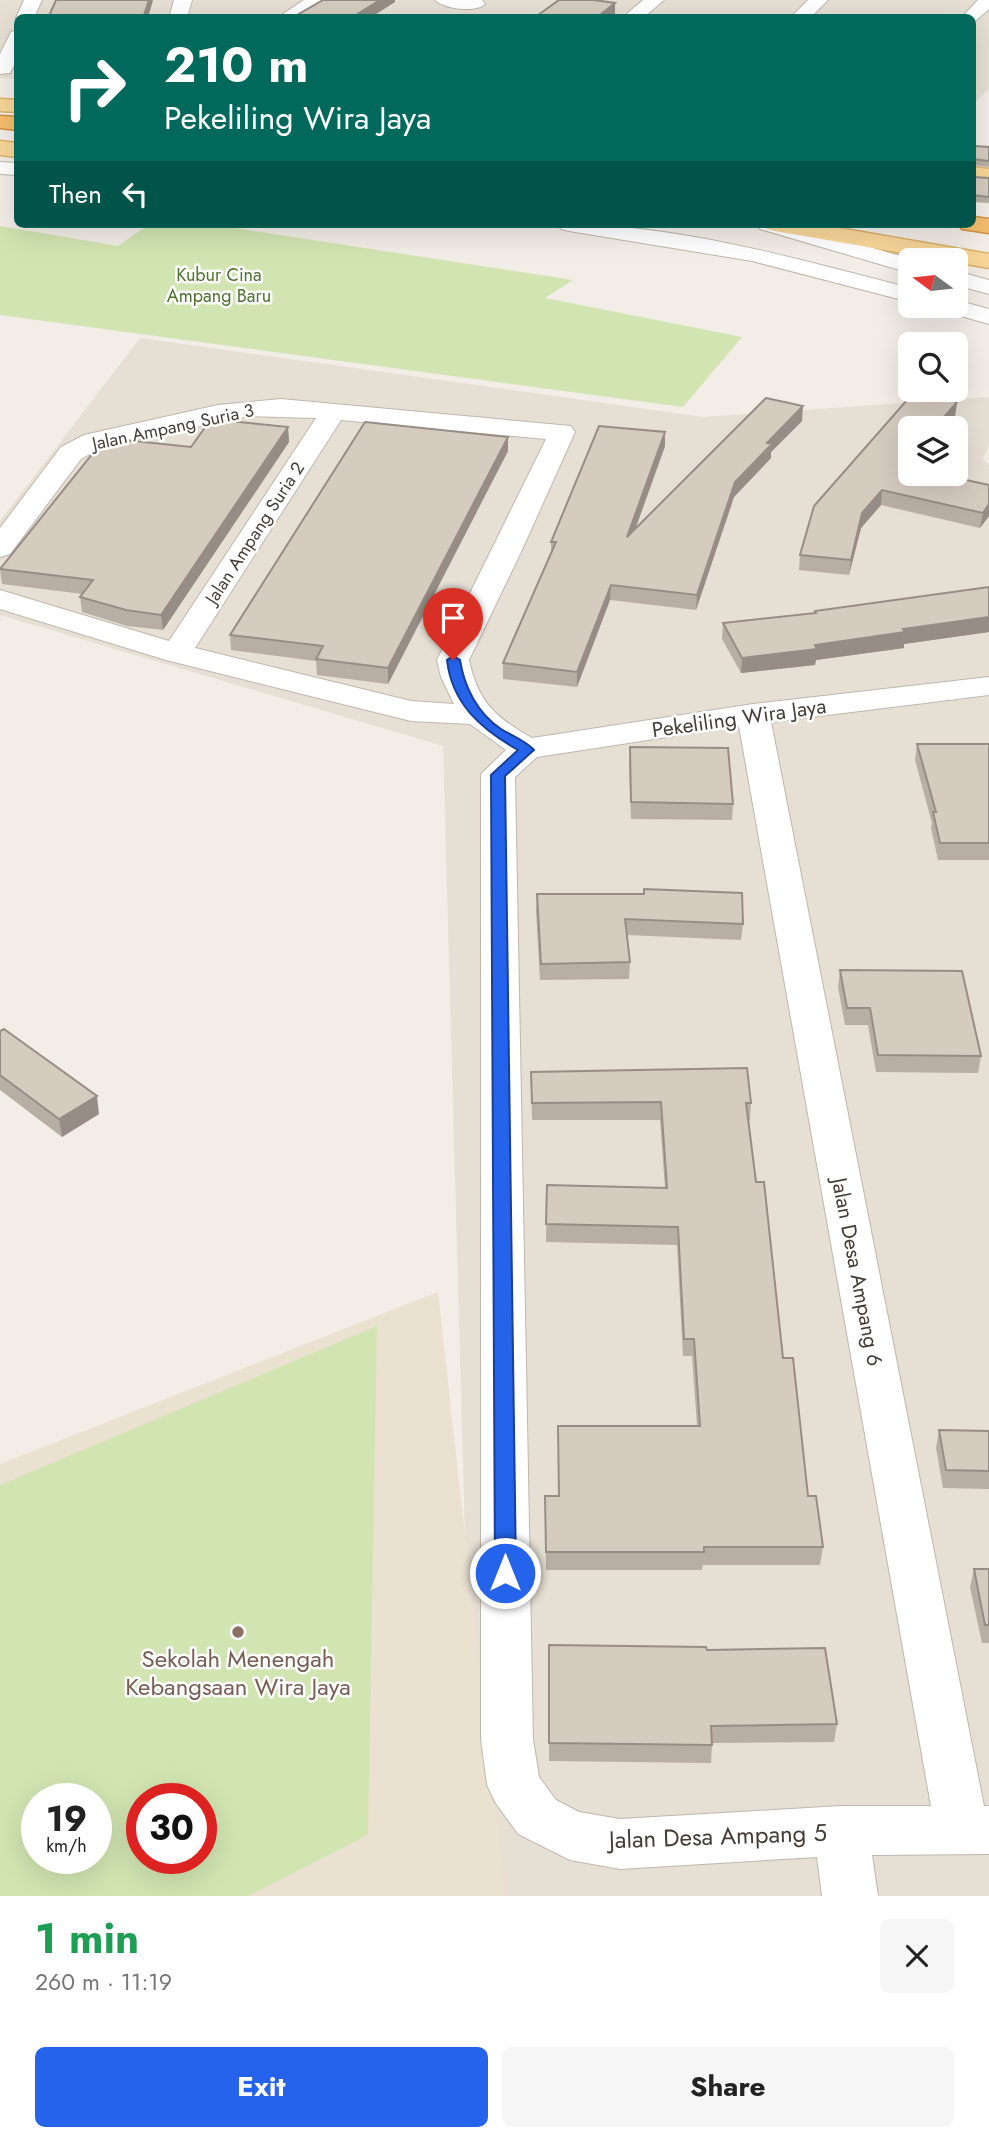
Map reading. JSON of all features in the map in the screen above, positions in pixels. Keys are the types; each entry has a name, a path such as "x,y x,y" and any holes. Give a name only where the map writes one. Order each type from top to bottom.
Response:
{"main road":[{"path":"798,228 989,261"}],"street":[{"path":"293,14 317,0"},
{"path":"444,0 480,2"},
{"path":"636,14 655,0"},
{"path":"803,14 819,0"},
{"path":"974,14 988,0"},
{"path":"463,14 480,2"},
{"path":"7,69 14,48"},
{"path":"594,228 753,254 898,292"},
{"path":"782,228 898,262"},
{"path":"968,281 989,287"},
{"path":"968,311 989,317"},
{"name":"Jalan Ampang Suria 3","path":"0,548 71,453 93,441 248,408 281,407 332,414 562,432 507,552 453,660 456,680 477,715"},
{"name":"Jalan Ampang Suria 2","path":"177,653 332,414"},
{"path":"0,599 68,622 177,653 411,711 477,715 494,731 512,762"},
{"name":"Pekeliling Wira Jaya","path":"512,762 753,714 989,686"},
{"name":"Jalan Desa Ampang 6","path":"753,714 975,1830"},
{"name":"Jalan Desa Ampang 5","path":"512,762 507,1739 514,1785 537,1817 570,1835 620,1844 841,1831 975,1830"},
{"path":"841,1831 850,1896"}],"shaded area":[{"path":"0,0 989,0 989,89 976,101 976,14 14,14 14,79 0,78"},
{"path":"140,338 704,417 918,402 968,402 968,398 989,397 989,445 983,459 989,465 989,1896 475,1896 443,746 0,615 0,521"},
{"name":"Sekolah Menengah Kebangsaan Wira Jaya","path":"438,1292 505,1896 0,1896 0,1464"}],"green space":[{"name":"Kubur Cina Ampang Baru","path":"0,226 118,246 143,228 234,228 573,280 545,298 742,337 683,407 0,315"},
{"name":"Sekolah Menengah Kebangsaan Wira Jaya","path":"377,1326 368,1835 248,1896 0,1896 0,1485"}],"building":[{"path":"56,0 149,0 144,14 50,14"},
{"path":"323,0 380,0 357,14 299,14"},
{"path":"559,0 615,3 601,14 540,14"},
{"path":"976,146 989,147 989,161 976,159"},
{"path":"976,177 989,178 989,197 976,195"},
{"path":"766,398 803,406 767,443 772,444 735,482 697,595 611,585 577,672 503,663 556,542 551,542 599,426 665,432 627,537"},
{"path":"905,402 957,402 945,416 898,416 898,486 968,486 968,480 989,485 989,504 983,513 882,490 862,513 851,560 800,555 814,506"},
{"path":"211,419 288,427 161,615 126,610 80,597 93,580 0,569 105,438 191,447"},
{"path":"365,422 508,437 388,668 316,659 323,646 230,635"},
{"path":"989,587 989,617 815,645 817,649 742,658 723,623 816,613 815,611"},
{"path":"917,744 989,744 989,843 940,843 933,812 936,812"},
{"path":"630,747 728,748 733,804 631,802"},
{"path":"644,889 742,893 743,924 625,919 630,962 541,964 537,894 644,894"},
{"path":"840,970 962,971 981,1056 878,1055 870,1008 847,1008"},
{"path":"4,1029 97,1096 59,1119 0,1075 0,1031"},
{"path":"747,1068 751,1103 746,1103 756,1182 764,1182 783,1358 793,1358 808,1496 816,1496 823,1547 704,1547 704,1552 546,1552 545,1496 559,1496 558,1426 700,1426 694,1339 684,1339 678,1227 546,1224 547,1185 667,1188 661,1102 532,1103 531,1072"},
{"path":"939,1430 989,1431 989,1471 946,1470"},
{"path":"974,1569 989,1569 989,1625 985,1625"},
{"path":"549,1645 706,1647 707,1650 825,1648 837,1724 711,1726 712,1745 549,1743"}],"place":[{"name":"Sekolah Menengah Kebangsaan Wira Jaya","path":"238,1632"}],"route":[{"path":"453,660 456,680 477,715 494,731 527,750 498,775 505,1573"}]}
